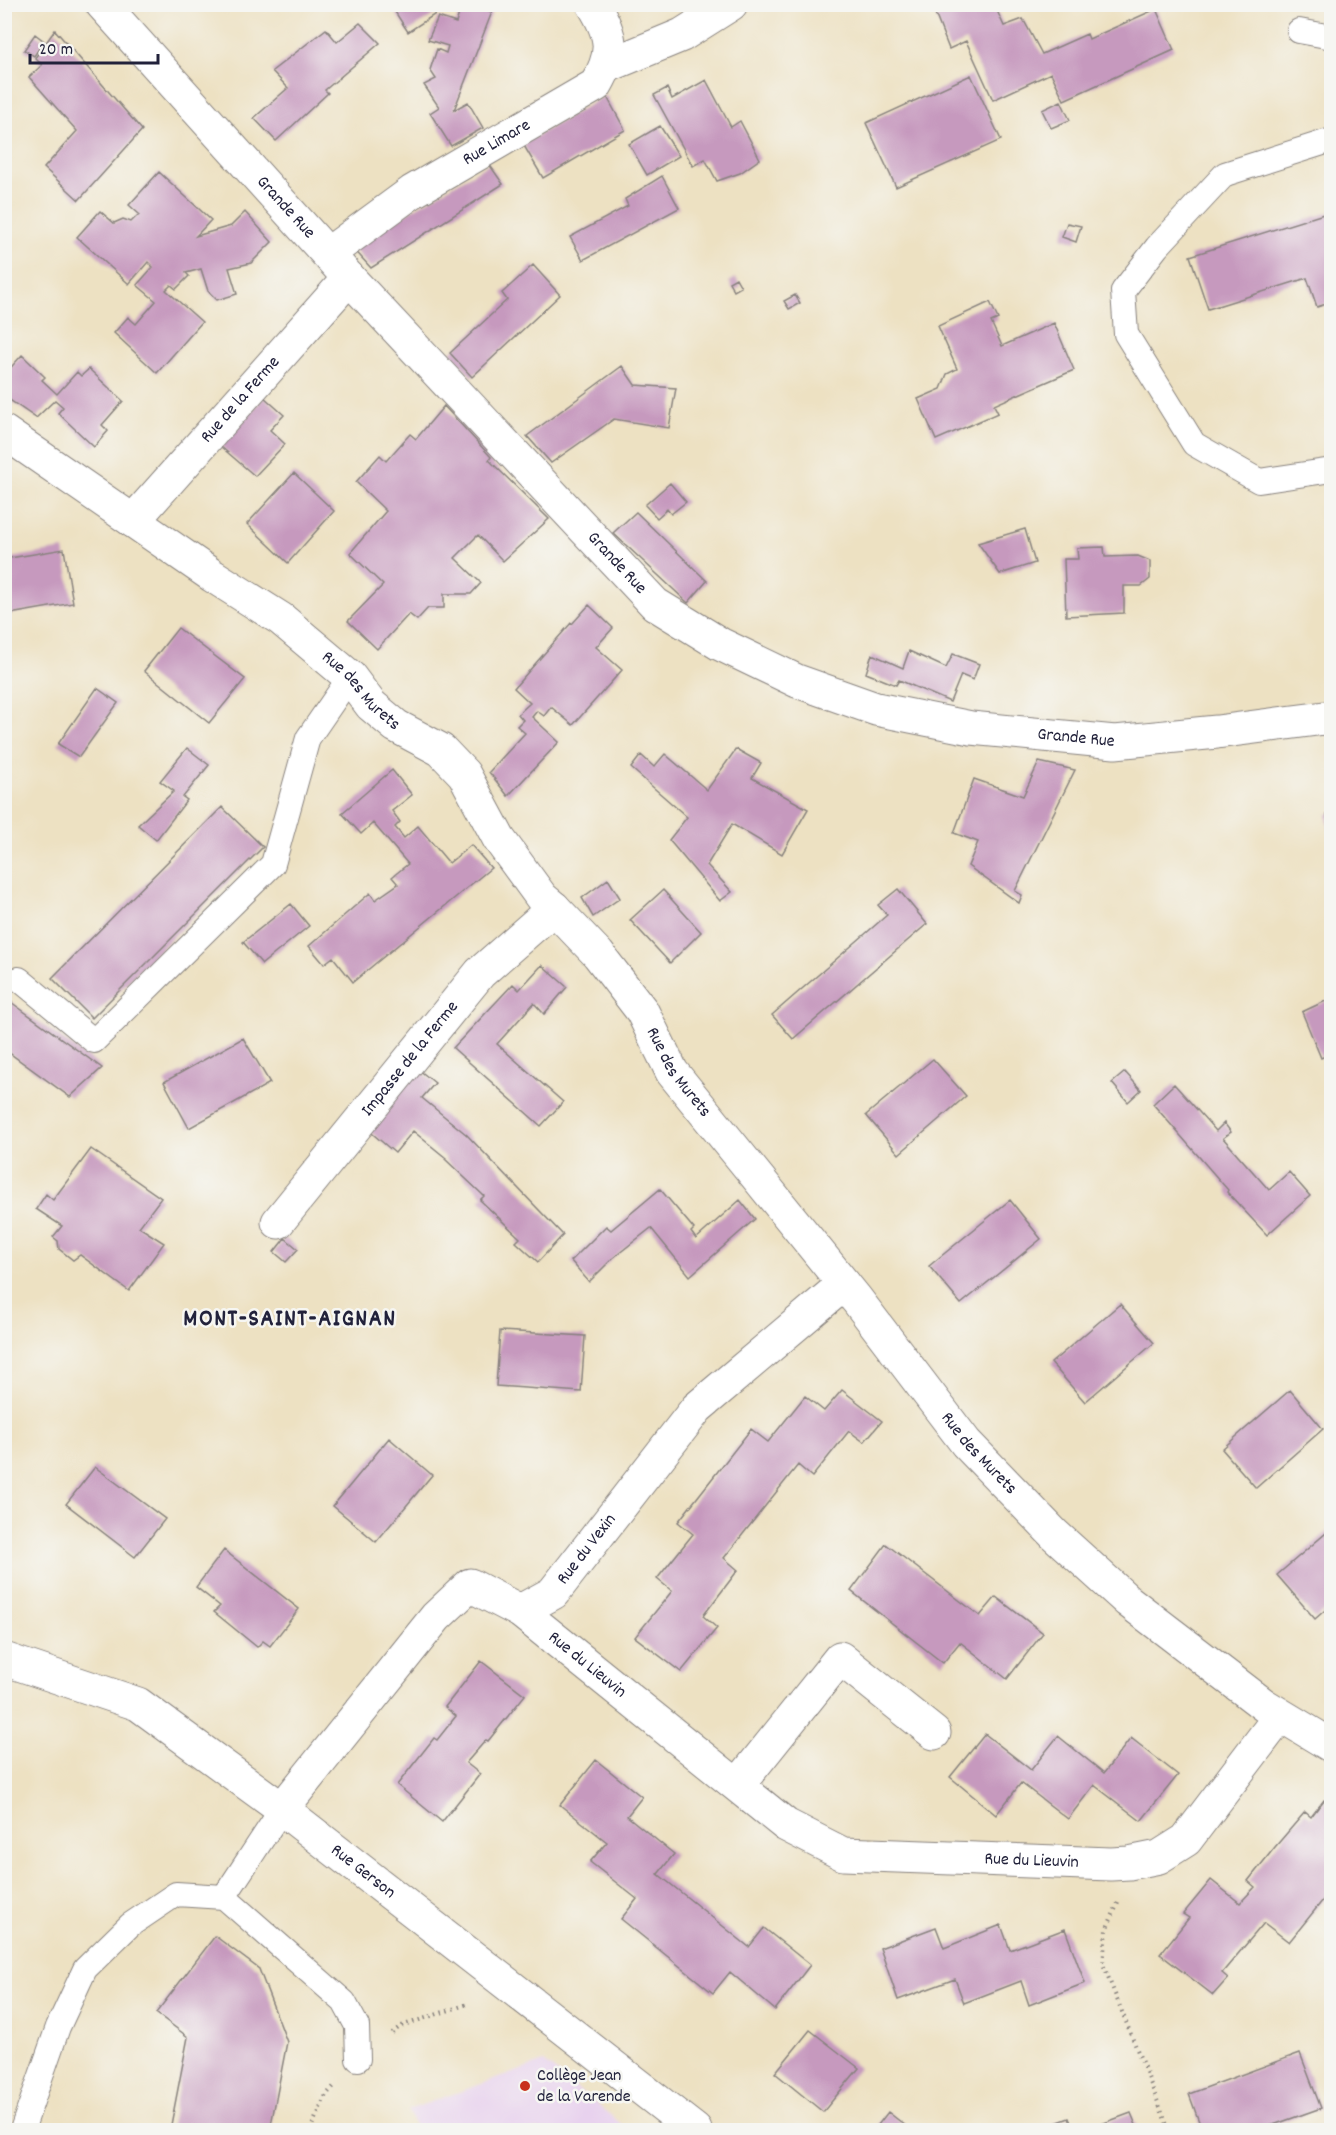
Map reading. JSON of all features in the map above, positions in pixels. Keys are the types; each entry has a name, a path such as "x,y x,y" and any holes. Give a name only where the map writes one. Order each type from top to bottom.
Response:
{"street":[{"name":"Grande Rue","path":"102,4 350,278 655,604 720,644 797,681 876,709 971,728 1114,742 1217,732 1332,717"},
{"path":"593,4 610,44 608,66 682,35 731,4"},
{"name":"Rue Limare","path":"329,253 412,192 596,85 608,66"},
{"name":"Rue de la Ferme","path":"133,521 350,278"},
{"name":"Rue des Murets","path":"4,432 213,576 280,619 350,677 371,705 396,726 441,750 464,774 500,839 542,898 598,954 642,1011 672,1072 844,1284 966,1443 1054,1534 1128,1601 1280,1716 1332,1746"},
{"name":"Impasse de la Ferme","path":"278,1222 480,973 554,908"},
{"name":"Rue du Vexin","path":"520,1611 553,1593 697,1408 844,1284"},
{"path":"282,1809 436,1617 470,1585 520,1611"},
{"name":"Rue du Lieuvin","path":"520,1611 786,1825 843,1854 1111,1864 1159,1857 1186,1840 1280,1716"},
{"path":"738,1785 840,1658 934,1733"},
{"name":"Rue Gerson","path":"4,1659 138,1704 282,1809 695,2130"}],"lane":[{"path":"1299,31 1332,38"},
{"path":"1332,140 1225,174 1157,247 1123,291 1126,334 1194,444 1259,481 1332,470"},
{"path":"19,979 94,1041 273,864 308,738 350,677"},
{"path":"224,1897 282,1809"},
{"path":"22,2130 58,2027 85,1969 130,1925 176,1894 224,1897 344,2002 357,2026 358,2059"}],"path":[{"path":"1129,1863 1125,1888 1106,1930 1103,1964 1169,2130"}],"shaded area":[{"name":"Collège Jean de la Varende","path":"544,2062 629,2130 416,2130 408,2110"}],"building":[{"path":"390,4 436,4 440,11 408,32"},
{"path":"462,4 473,4 492,12 454,110 468,102 483,128 451,146 430,113 439,107 424,85 436,79 430,70 437,49 446,53 448,46 428,40 438,17 456,23"},
{"path":"948,4 994,4 1004,26 1023,19 1042,54 1087,34 1089,39 1156,9 1174,50 1064,100 1051,73 993,100 966,41 949,49 934,11"},
{"path":"360,23 380,43 325,90 328,93 276,141 254,118 288,88 272,71 326,29 337,42"},
{"path":"55,30 142,130 79,200 44,168 77,131 29,77 42,65 35,58"},
{"path":"35,34 44,41 34,56 24,50"},
{"path":"971,75 1001,140 896,187 866,123"},
{"path":"706,80 731,127 740,121 760,159 740,173 717,181 705,159 693,166 654,95 667,88 672,99"},
{"path":"606,95 625,130 543,178 523,144"},
{"path":"1061,101 1070,120 1051,128 1042,110"},
{"path":"660,126 679,156 647,175 629,144"},
{"path":"489,164 503,184 371,268 351,246"},
{"path":"159,172 211,220 196,236 231,226 245,212 272,242 251,263 229,268 237,294 217,300 208,291 201,269 186,273 189,276 176,289 171,285 166,290 202,322 157,373 114,333 128,317 136,324 156,301 137,285 153,267 148,262 129,284 77,237 100,211 114,223 123,219 131,222 139,214 129,205"},
{"path":"662,176 679,208 583,260 570,237 628,206 625,199"},
{"path":"1330,212 1332,302 1317,307 1307,278 1208,309 1190,256"},
{"path":"1067,223 1081,226 1076,242 1062,237"},
{"path":"533,265 560,295 472,377 450,353 507,300 502,293"},
{"path":"736,278 741,287 734,291 729,282"},
{"path":"795,295 800,303 789,309 784,301"},
{"path":"990,302 998,319 991,322 1002,346 1054,323 1074,370 994,405 998,413 936,440 918,399 941,389 947,374 957,369 938,326"},
{"path":"22,355 45,377 42,380 57,394 77,372 81,376 89,369 123,401 102,425 108,431 94,447 58,413 63,407 55,400 36,418 4,396 4,375"},
{"path":"622,366 635,385 676,388 669,428 614,419 551,463 527,436"},
{"path":"264,397 284,415 270,430 285,444 255,476 220,446"},
{"path":"444,406 491,457 489,460 549,519 503,561 478,535 455,558 481,583 471,594 444,594 444,608 428,608 417,620 409,614 377,649 348,621 383,585 350,553 386,511 356,482 380,455 386,461 410,434 416,439"},
{"path":"294,473 334,511 288,563 247,524"},
{"path":"670,483 686,502 671,514 667,509 657,518 645,505"},
{"path":"636,512 707,581 688,603 613,533"},
{"path":"1025,529 1035,563 1000,574 978,543"},
{"path":"1104,547 1105,557 1138,556 1150,561 1150,579 1141,586 1124,586 1124,613 1066,616 1064,559 1078,559 1077,548"},
{"path":"64,549 73,603 4,615 4,559"},
{"path":"589,605 613,628 596,647 622,670 573,725 551,707 544,716 537,711 532,717 559,742 508,796 489,772 525,733 517,726 523,720 518,714 530,703 514,688"},
{"path":"178,628 245,679 209,723 144,671"},
{"path":"909,651 946,668 953,654 979,664 973,680 961,675 950,702 899,680 896,685 866,673 872,654 903,668"},
{"path":"97,688 118,703 79,757 58,744"},
{"path":"187,748 209,765 183,797 187,800 156,840 138,825 174,791 160,781"},
{"path":"736,749 761,763 752,778 808,809 782,854 732,824 707,865 732,892 720,901 669,840 687,817 631,768 641,755 654,767 665,754 707,790"},
{"path":"1039,762 1075,770 1015,891 1022,895 1019,903 968,866 978,842 954,833 974,779 1023,796"},
{"path":"392,770 412,795 392,811 400,822 395,827 404,838 418,826 449,863 471,845 491,868 353,982 333,957 324,964 309,946 370,893 375,900 398,884 392,877 408,864 373,823 361,834 342,813"},
{"path":"222,807 263,847 92,1018 52,978"},
{"path":"1332,813 1332,836 1330,836 1327,814"},
{"path":"608,879 620,898 593,917 582,898"},
{"path":"898,889 927,924 793,1039 772,1015 887,915 878,905"},
{"path":"663,890 701,932 670,963 630,920"},
{"path":"291,904 309,926 262,964 243,942"},
{"path":"542,965 567,987 544,1014 534,1003 497,1044 563,1102 541,1126 453,1048 513,984 519,990"},
{"path":"4,997 102,1068 70,1097 4,1049"},
{"path":"1332,998 1332,1053 1321,1058 1302,1012"},
{"path":"243,1038 270,1083 189,1128 164,1082"},
{"path":"933,1059 966,1096 899,1154 866,1115"},
{"path":"418,1069 435,1083 422,1098 467,1135 563,1235 538,1262 516,1242 520,1238 480,1200 484,1196 446,1158 413,1131 395,1153 367,1129"},
{"path":"1125,1072 1141,1090 1128,1102 1112,1083"},
{"path":"1174,1084 1216,1131 1224,1123 1231,1132 1223,1138 1269,1190 1289,1172 1310,1196 1267,1235 1227,1192 1228,1190 1153,1104"},
{"path":"91,1149 161,1198 139,1227 164,1243 129,1291 80,1255 73,1260 59,1249 58,1241 53,1237 62,1226 36,1209 46,1194 53,1200"},
{"path":"660,1189 694,1229 691,1232 696,1239 740,1200 755,1219 690,1276 651,1228 613,1258 589,1282 571,1261 606,1226 611,1230"},
{"path":"1010,1200 1041,1239 961,1304 929,1266"},
{"path":"285,1238 298,1249 286,1262 274,1252"},
{"path":"1120,1304 1154,1343 1085,1402 1051,1363"},
{"path":"500,1331 585,1336 581,1392 496,1386"},
{"path":"842,1390 882,1421 864,1442 849,1431 812,1477 798,1465 724,1558 738,1570 703,1616 717,1628 681,1672 635,1637 672,1591 657,1579 693,1534 678,1522 751,1429 768,1442 805,1396 824,1411"},
{"path":"1290,1390 1323,1429 1256,1488 1222,1449"},
{"path":"389,1438 432,1475 376,1542 333,1506"},
{"path":"95,1467 165,1519 135,1557 66,1504"},
{"path":"1332,1528 1332,1604 1315,1619 1277,1575"},
{"path":"886,1544 980,1616 996,1597 1043,1633 1007,1679 960,1642 943,1663 851,1591"},
{"path":"224,1550 299,1609 270,1646 263,1641 257,1647 214,1612 220,1606 196,1587"},
{"path":"481,1661 525,1695 488,1741 486,1740 466,1763 480,1774 442,1822 397,1785 434,1738 437,1740 456,1716 445,1707"},
{"path":"985,1734 1031,1770 1058,1736 1104,1773 1131,1738 1178,1775 1141,1821 1094,1785 1068,1819 1021,1783 996,1815 950,1777"},
{"path":"596,1760 642,1797 627,1816 674,1854 658,1874 749,1947 764,1928 810,1965 775,2010 730,1972 713,1993 621,1919 637,1899 590,1862 607,1842 560,1805"},
{"path":"1324,1800 1332,1806 1332,1889 1289,1942 1264,1923 1222,1973 1228,1978 1213,1995 1160,1954 1189,1918 1183,1914 1211,1880 1240,1903 1255,1887 1248,1881 1275,1847 1305,1812 1311,1817"},
{"path":"1001,1925 1010,1950 1065,1929 1085,1983 1029,2005 1021,1981 964,2003 955,1979 898,2000 880,1948 936,1927 944,1948"},
{"path":"215,1936 259,1969 287,2042 270,2130 170,2130 188,2037 156,2013"},
{"path":"810,2030 859,2068 823,2112 775,2073"},
{"path":"1300,2053 1321,2108 1259,2130 1202,2130 1189,2094"},
{"path":"888,2112 911,2130 874,2130"},
{"path":"1131,2113 1138,2130 1085,2130"},
{"path":"1069,2118 1074,2130 1037,2130"}],"place":[{"name":"Collège Jean de la Varende","path":"525,2086"}],"district":[{"name":"MONT-SAINT-AIGNAN","path":"290,1320"}]}
